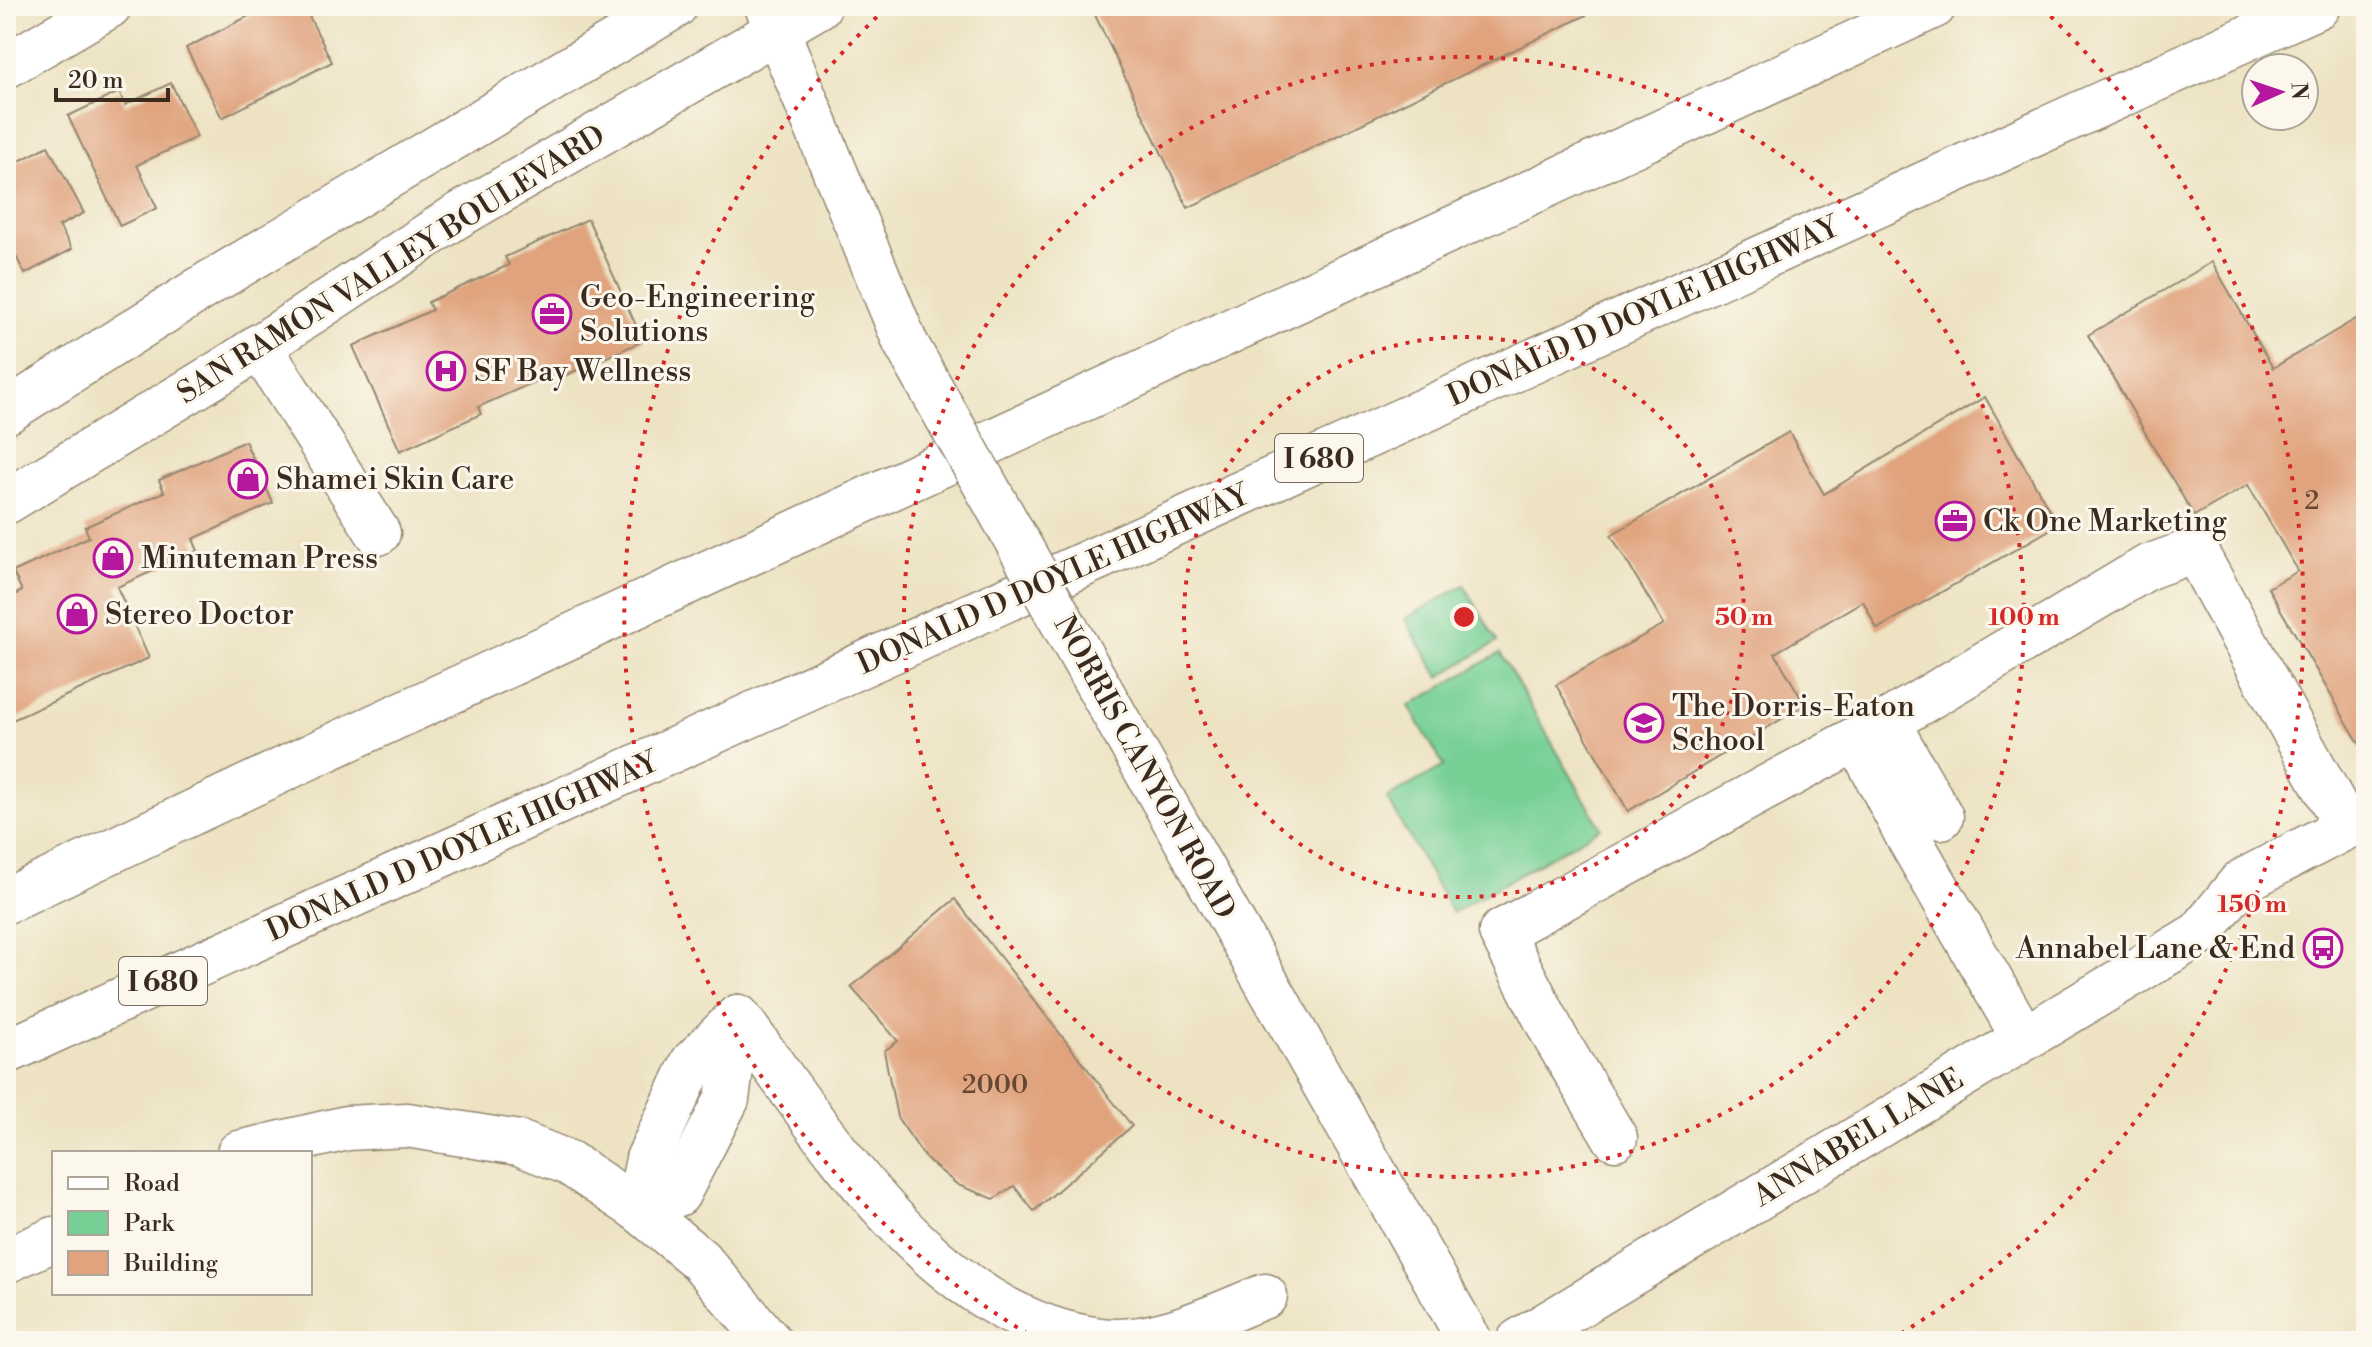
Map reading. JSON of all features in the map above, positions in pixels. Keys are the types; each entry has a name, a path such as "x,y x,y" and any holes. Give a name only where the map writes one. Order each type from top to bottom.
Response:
{"main road":[{"path":"6,66 109,6"},
{"path":"6,412 208,284 675,6"},
{"name":"SAN RAMON VALLEY BOULEVARD","path":"6,502 259,346 454,218 772,18 819,6"},
{"path":"6,901 334,745 1934,6"},
{"name":"DONALD D DOYLE HIGHWAY","path":"6,1052 2318,6"},
{"name":"NORRIS CANYON ROAD","path":"772,18 905,342 1470,1341"},
{"path":"259,346 378,533"},
{"path":"1615,1138 1556,1039 1501,932 1872,731 2148,567 2184,554 2198,556 2245,642 2356,822"},
{"path":"1872,731 1941,817"},
{"path":"1872,731 1907,835 2023,1037"},
{"name":"ANNABEL LANE","path":"1519,1341 2199,934 2241,882 2356,822"},
{"path":"638,1209 648,1159 693,1062 738,1017 856,1175 930,1257 983,1297 1045,1327 1103,1341 1158,1336 1265,1296"},
{"path":"248,1151 347,1128 407,1125 519,1143 569,1163 638,1209 700,1260 769,1341"},
{"path":"6,1261 52,1240"}],"green space":[{"path":"1464,585 1497,642 1439,677 1405,619"},
{"path":"1500,653 1601,828 1452,913 1387,798 1444,766 1409,706"}],"building":[{"path":"268,6 304,6 332,62 222,118 186,48"},
{"path":"1114,6 1605,6 1188,208 1095,15"},
{"path":"171,83 197,137 137,165 157,208 120,226 68,116 119,92 125,105"},
{"path":"48,146 84,213 59,226 72,249 25,274 6,237 6,182 12,179 6,168"},
{"path":"588,219 643,341 562,377 559,371 478,407 481,414 400,451 353,346 432,310 428,302 509,265 505,257"},
{"path":"2212,262 2273,368 2366,313 2366,755 2268,588 2298,571 2248,485 2194,516 2088,335"},
{"path":"1985,397 2058,525 1877,629 1863,601 1775,653 1805,705 1628,811 1556,685 1664,624 1611,535 1789,432 1824,494"},
{"path":"245,441 273,503 193,539 198,551 117,587 149,658 6,723 6,599 22,591 13,572 89,537 85,527 164,492 159,480"},
{"path":"955,899 1132,1126 1034,1211 1014,1186 994,1199 958,1185 926,1159 897,1117 884,1051 898,1041 851,987"}],"place":[{"name":"Geo-Engineering Solutions","path":"552,314"},
{"name":"SF Bay Wellness","path":"446,371"},
{"name":"Shamei Skin Care","path":"248,479"},
{"name":"Ck One Marketing","path":"1955,521"},
{"name":"Minuteman Press","path":"113,558"},
{"name":"Stereo Doctor","path":"77,614"},
{"name":"The Dorris-Eaton School","path":"1644,723"},
{"name":"Annabel Lane & End","path":"2323,948"}]}
